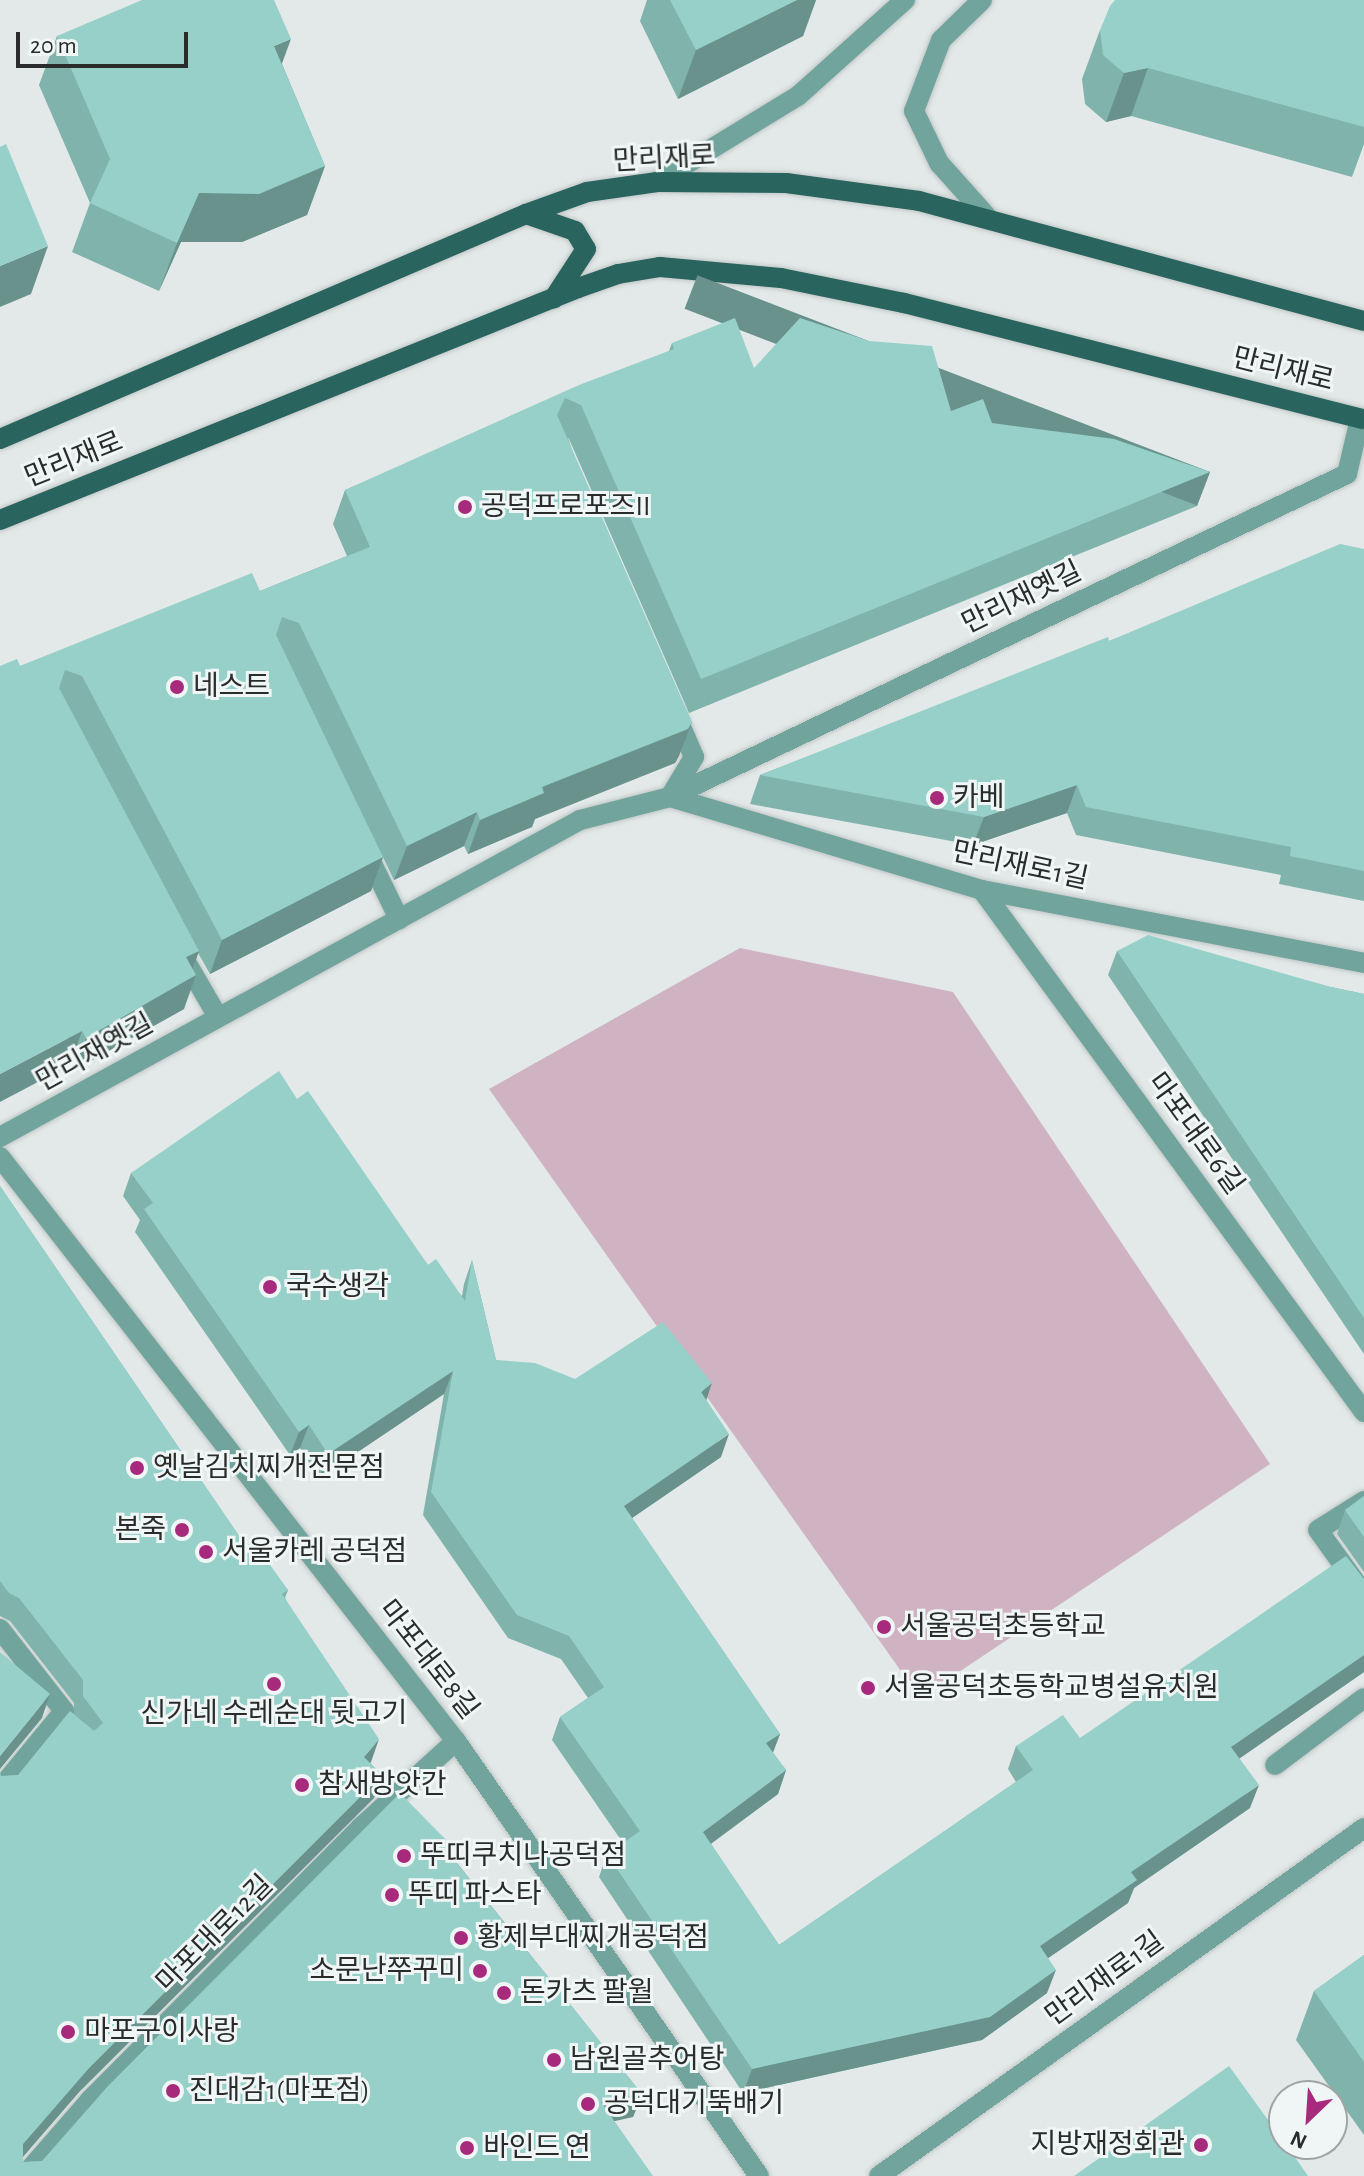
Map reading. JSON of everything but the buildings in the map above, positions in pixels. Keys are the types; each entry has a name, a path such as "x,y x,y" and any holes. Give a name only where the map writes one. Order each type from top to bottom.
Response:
{"main road":[{"name":"만리재로","path":"0,439 526,214 587,192 657,182 786,183 919,201 1364,321"},
{"path":"526,214 575,231 586,249 553,299"},
{"name":"만리재로","path":"0,520 618,274 660,267 781,278 904,303 1362,419"}],"street":[{"path":"657,182 798,96 905,0"},
{"path":"982,0 941,40 914,111 939,163 990,220"},
{"name":"만리재옛길","path":"0,1137 580,820 670,797 1347,474 1362,419"},
{"path":"665,692 694,757 670,797"},
{"name":"만리재로1길","path":"670,797 982,890 1364,963"},
{"path":"358,834 399,919"},
{"name":"마포대로6길","path":"982,890 1364,1412"},
{"path":"173,938 218,1017"},
{"name":"마포대로8길","path":"0,1157 456,1741 759,2176"},
{"path":"1364,1501 1318,1530 1364,1594"},
{"path":"0,1629 64,1711 0,1789"},
{"path":"1275,1765 1364,1698"},
{"name":"마포대로12길","path":"24,2176 90,2100 361,1827 456,1741"},
{"name":"만리재로1길","path":"879,2176 1364,1828"}],"shaded area":[{"path":"740,948 953,992 1270,1464 920,1698 489,1089"}],"place":[{"name":"공덕프로포즈II","path":"465,507"},
{"name":"네스트","path":"177,687"},
{"name":"카베","path":"937,798"},
{"name":"국수생각","path":"270,1287"},
{"name":"옛날김치찌개전문점","path":"137,1468"},
{"name":"본죽","path":"182,1530"},
{"name":"서울카레 공덕점","path":"206,1552"},
{"name":"서울공덕초등학교","path":"884,1627"},
{"name":"신가네 수레순대 뒷고기","path":"274,1684"},
{"name":"서울공덕초등학교병설유치원","path":"868,1688"},
{"name":"참새방앗간","path":"302,1785"},
{"name":"뚜띠쿠치나공덕점","path":"404,1856"},
{"name":"뚜띠 파스타","path":"392,1895"},
{"name":"황제부대찌개공덕점","path":"461,1938"},
{"name":"소문난쭈꾸미","path":"480,1971"},
{"name":"돈카츠 팔월","path":"504,1993"},
{"name":"마포구이사랑","path":"68,2032"},
{"name":"남원골추어탕","path":"554,2060"},
{"name":"진대감1(마포점)","path":"173,2091"},
{"name":"공덕대기뚝배기","path":"588,2104"},
{"name":"지방재정회관","path":"1201,2145"},
{"name":"바인드 연","path":"467,2148"}]}
